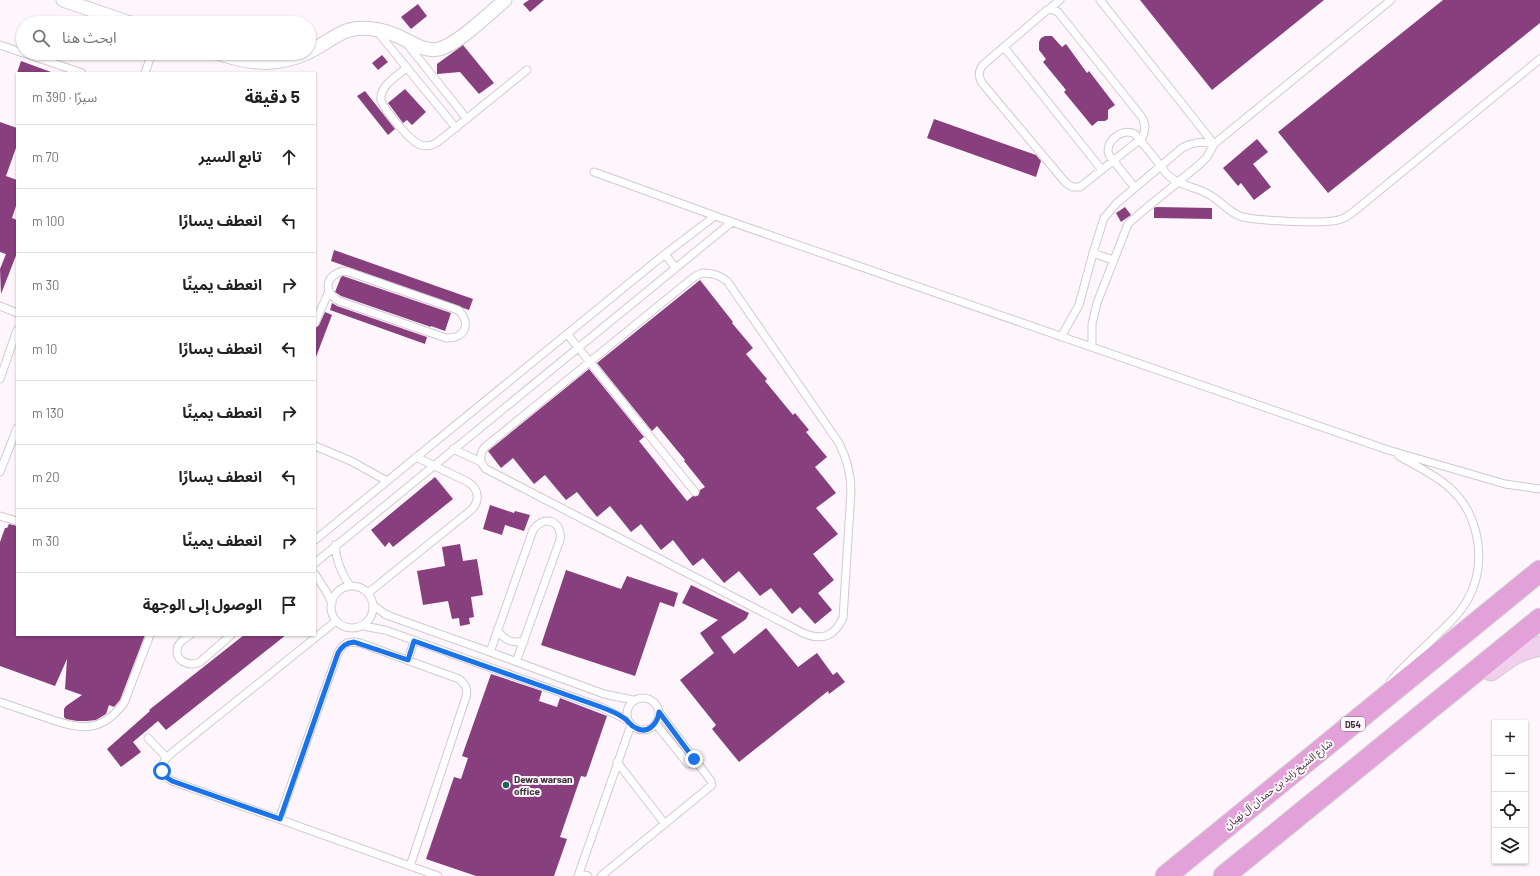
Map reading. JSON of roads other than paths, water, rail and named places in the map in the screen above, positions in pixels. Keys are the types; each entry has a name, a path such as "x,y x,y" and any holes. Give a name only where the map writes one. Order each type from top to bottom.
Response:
{"main road":[{"name":"شارع الشيخ زايد بن حمدان آل نهيان","path":"1166,876 1540,571"},
{"path":"1224,876 1540,618"},
{"path":"1455,688 1467,686 1478,680 1508,658 1525,649 1540,646"}],"street":[{"path":"63,0 110,16"},
{"path":"316,49 346,32 361,28 390,33 418,47 428,50 438,50 448,46 505,0"},
{"path":"241,60 248,62 268,63 287,60"}],"lane":[{"path":"1049,9 1054,9 1058,12 1141,116 1145,128 1144,134 1140,140 1083,185 1076,187 1069,185 982,83 979,75 981,67 1004,47 1049,9 1060,0"},
{"path":"1100,0 1214,144"},
{"path":"1092,347 1092,324 1095,308 1128,224 1207,157 1214,144 1391,0"},
{"path":"376,30 456,128"},
{"path":"403,39 467,119"},
{"path":"0,45 16,50"},
{"path":"1004,47 1102,170"},
{"path":"1135,188 1113,161 1109,155 1108,148 1118,135 1129,131 1135,134 1168,176 1178,182 1213,196 1233,212 1247,218 1325,222 1339,220 1352,213 1540,59"},
{"path":"44,60 79,72"},
{"path":"145,72 150,60"},
{"path":"406,68 382,90 380,95 381,101 410,138 421,145 434,144 527,70"},
{"path":"1061,337 1079,305 1104,218 1117,203 1182,148 1201,142 1214,144"},
{"path":"594,172 732,222 1388,450 1505,484 1540,489"},
{"path":"316,539 665,254 715,216"},
{"path":"316,562 675,267 732,222"},
{"path":"1093,253 1113,260"},
{"path":"665,254 675,267"},
{"path":"316,321 329,291 328,285 330,278 335,273 342,271 349,272 458,310 463,315 466,322 460,335 454,338 446,338 339,301 332,297 329,291"},
{"path":"702,273 711,273 720,276 727,281 839,443 849,467 851,491 844,618 839,627 832,634 822,637 812,637 803,633 486,469 481,462 480,457 485,446 590,362 694,277 702,273"},
{"path":"0,306 16,313"},
{"path":"0,379 2,365 16,332"},
{"path":"568,334 695,492"},
{"path":"0,472 16,431"},
{"path":"316,446 351,461 387,481"},
{"path":"453,449 481,462"},
{"path":"1368,712 1380,693 1452,621 1467,602 1476,579 1479,554 1476,530 1466,508 1451,489 1431,474 1388,450"},
{"path":"368,593 475,506 478,500 477,492 474,486 416,457"},
{"path":"0,516 16,521"},
{"path":"490,652 533,530 536,525 542,521 554,523 559,528 561,534 560,540 516,662"},
{"path":"335,545 340,568 350,586"},
{"path":"316,576 332,603 332,612 336,620 341,625 348,628 363,626 378,628 601,707 641,730 652,728 659,718 659,712"},
{"path":"332,603 338,592 350,586 357,587 368,593 374,606 392,617 609,696 633,700 637,698 647,698 655,703 659,712 712,783 710,787 601,876"},
{"path":"363,626 371,617 374,606"},
{"path":"336,620 166,757 162,764 162,771 166,777 438,876"},
{"path":"497,630 506,640 511,642 524,641"},
{"path":"0,702 69,726 90,726 100,724 118,711 124,702 150,636"},
{"path":"189,636 178,646 178,652 179,658 183,662 189,664 200,662 230,636"},
{"path":"408,660 414,641"},
{"path":"280,819 335,660 342,647 347,643 360,643 408,660 459,679 465,684 467,690 466,697 410,866"},
{"path":"588,876 578,875 617,762 629,722 626,709 633,700"},
{"path":"656,724 688,764"},
{"path":"148,738 166,757"},
{"path":"617,762 665,824"}],"place":[{"name":"Dewa warsan office","path":"506,785"}]}
